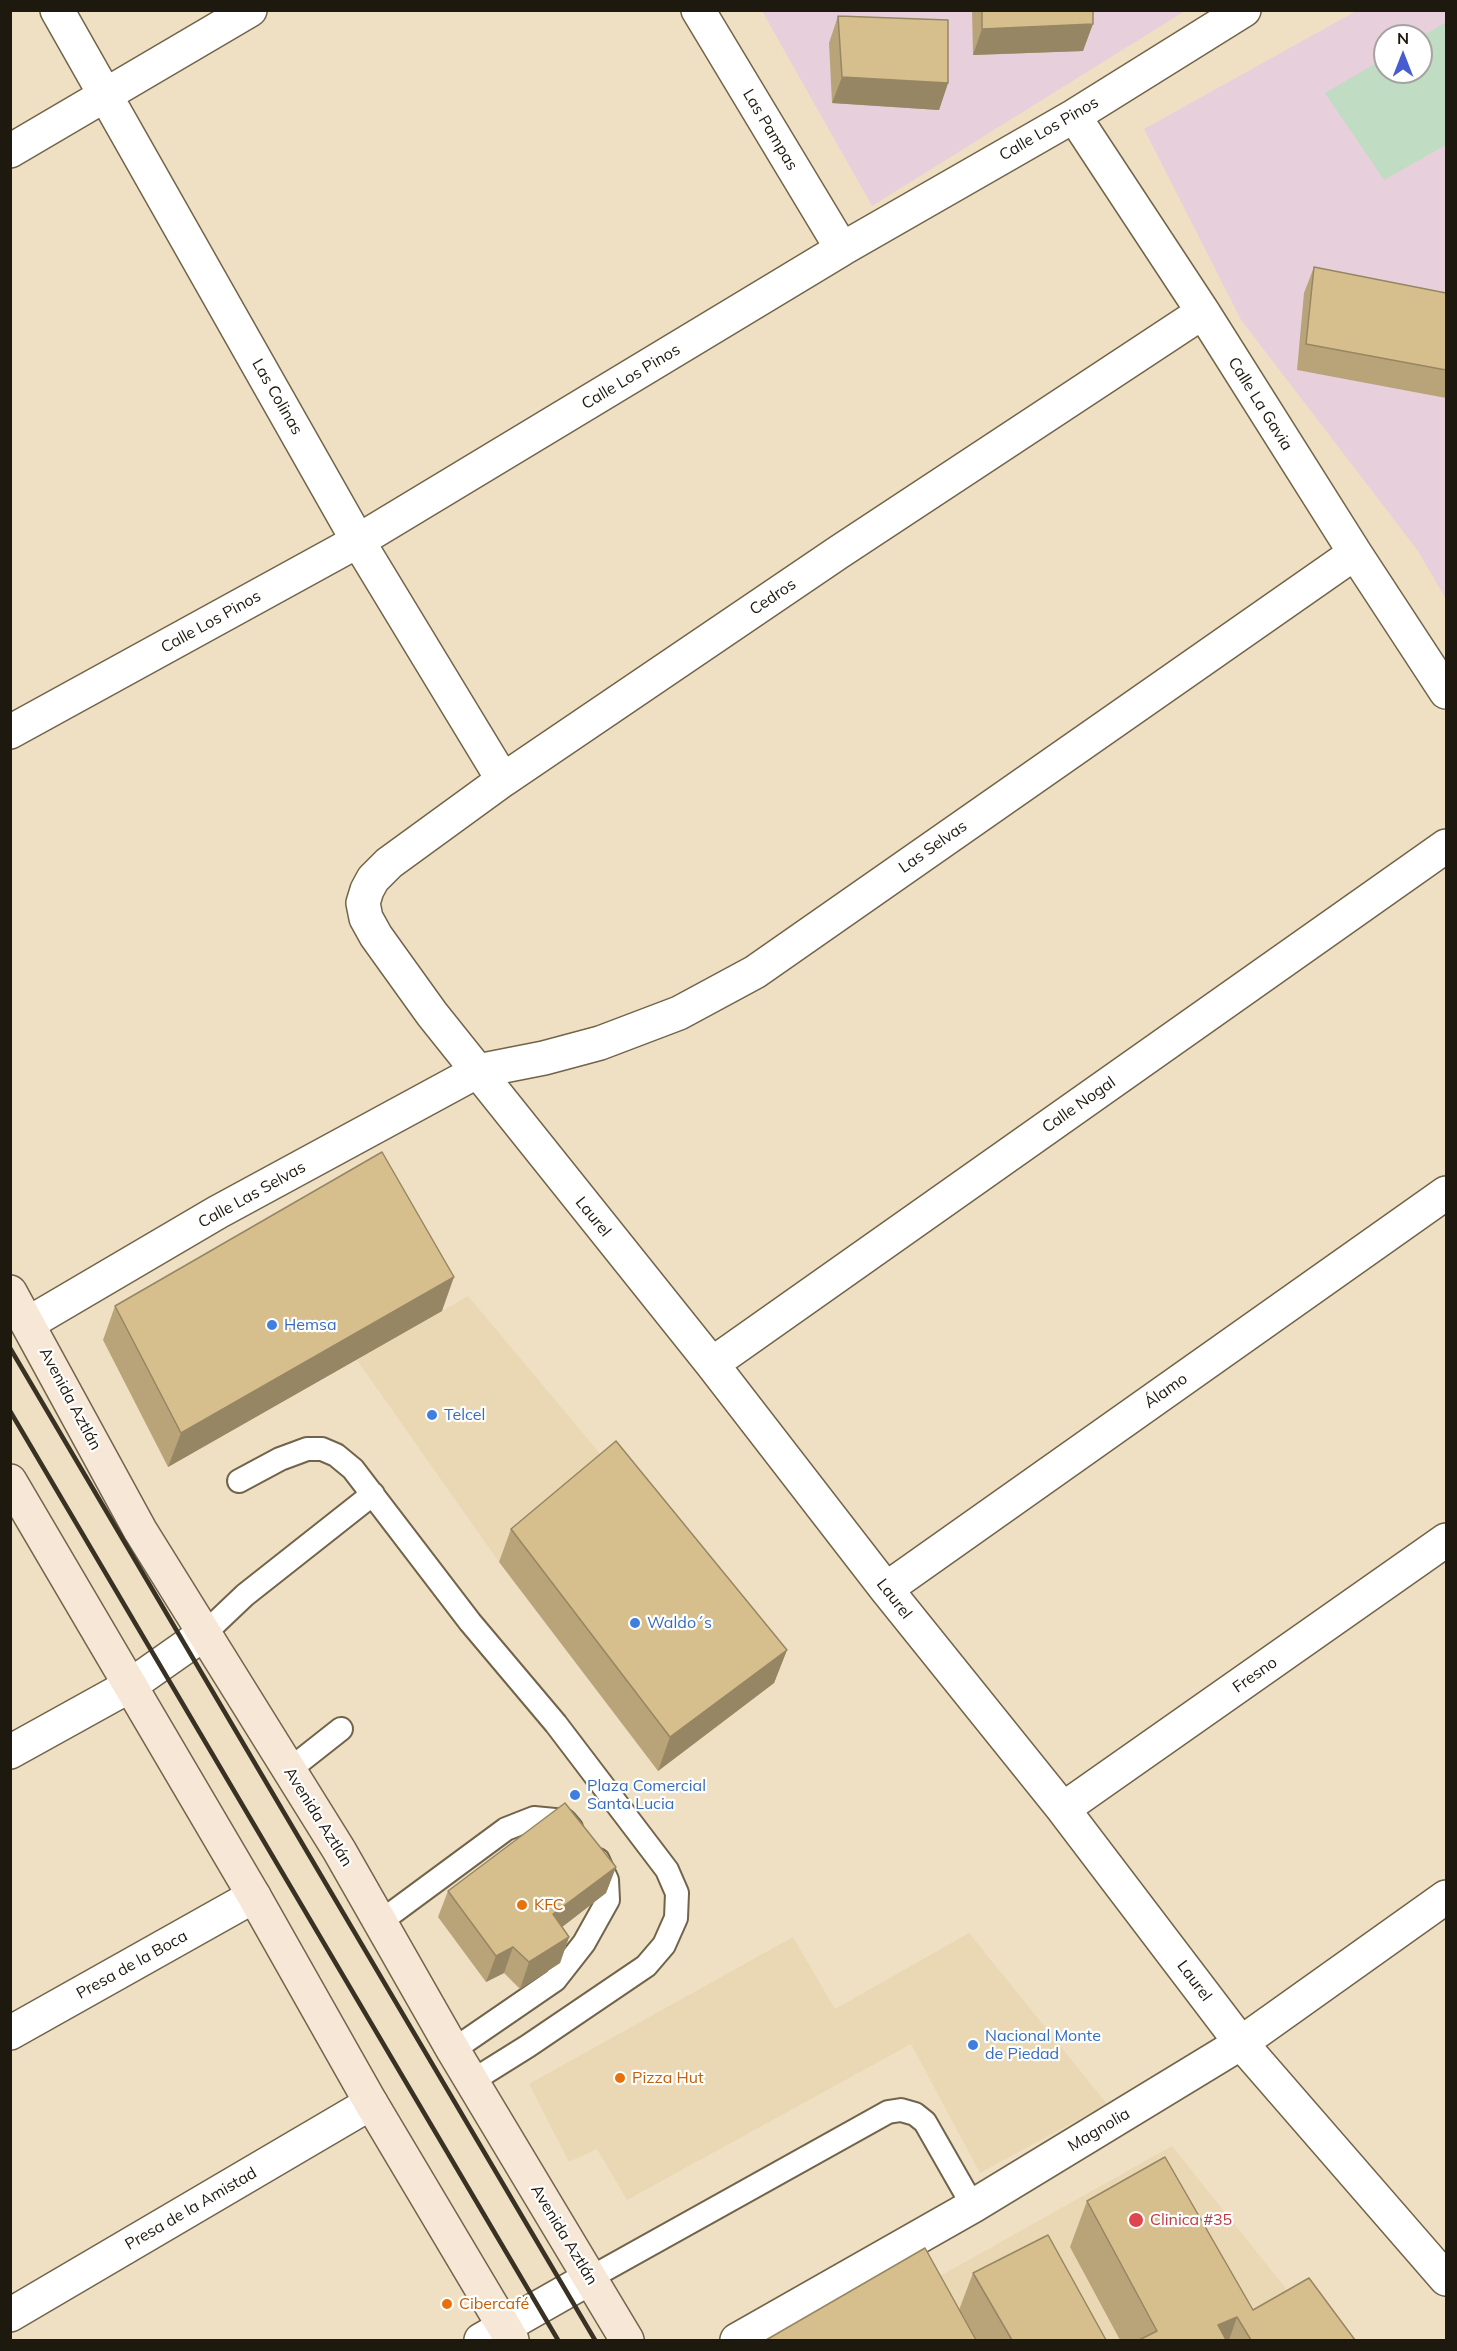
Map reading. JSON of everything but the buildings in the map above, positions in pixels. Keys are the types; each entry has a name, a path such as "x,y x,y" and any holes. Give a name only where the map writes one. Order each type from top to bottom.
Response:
{"main road":[{"name":"Avenida Aztlán","path":"10,1292 29,1323 140,1530 339,1850 453,2050 627,2340"},
{"path":"10,1481 254,1896 372,2103 499,2336"}],"street":[{"name":"Las Colinas","path":"57,10 358,541 503,780"},
{"path":"10,151 250,10"},
{"name":"Las Pampas","path":"698,10 842,249"},
{"name":"Calle Los Pinos","path":"10,732 358,541 842,249 1074,116 1244,10"},
{"name":"Calle La Gavia","path":"1074,116 1203,312 1446,692"},
{"name":"Cedros","path":"363,903 373,879 389,863 503,780 839,552 1203,312"},
{"name":"Las Selvas","path":"478,1071 544,1058 600,1043 679,1013 755,972 1355,553"},
{"name":"Calle Nogal","path":"712,1364 1446,846"},
{"name":"Laurel","path":"363,903 366,918 376,936 432,1014 712,1364 886,1589 1063,1809 1241,2043 1440,2258"},
{"name":"Calle Las Selvas","path":"29,1323 218,1212 478,1071"},
{"name":"Álamo","path":"886,1589 1446,1193"},
{"name":"Fresno","path":"1063,1809 1446,1540"},
{"path":"10,1752 131,1685 205,1633"},
{"name":"Presa de la Boca","path":"10,2033 254,1896"},
{"name":"Magnolia","path":"737,2340 973,2206 1241,2043 1446,1897"},
{"name":"Presa de la Amistad","path":"10,2315 372,2103"},
{"path":"499,2336 590,2278"}],"lane":[{"path":"239,1481 280,1459 307,1449 322,1449 336,1455 353,1469 470,1622 556,1724 660,1860 677,1893 676,1918 664,1945 646,1966 472,2081"},
{"path":"205,1633 244,1595 373,1494"},
{"path":"289,1770 341,1730"},
{"path":"380,1922 506,1829 534,1818 565,1821 598,1860 608,1880 608,1900 584,1943 555,1980 453,2050"},
{"path":"590,2278 888,2112 901,2110 915,2114 925,2122 973,2206"}],"shaded area":[{"path":"762,11 1185,11 872,206"},
{"path":"1356,11 1446,11 1446,599 1418,551 1241,320 1144,129"},
{"path":"468,1296 612,1468 499,1562 357,1360"},
{"path":"969,1933 1107,2104 980,2173 911,2044 627,2200 597,2149 569,2162 529,2084 793,1937 835,2009"},
{"name":"Clinica #35","path":"1172,2146 1327,2340 828,2340 908,2294"}],"green space":[{"path":"1446,22 1446,145 1384,180 1325,93 1373,65 1373,84 1433,84 1433,30"}],"railway":[{"path":"10,1348 595,2340"},
{"path":"10,1411 558,2340"}],"place":[{"name":"Hemsa","path":"272,1325"},
{"name":"Telcel","path":"432,1415"},
{"name":"Waldo´s","path":"635,1623"},
{"name":"Plaza Comercial Santa Lucia","path":"575,1795"},
{"name":"KFC","path":"522,1905"},
{"name":"Nacional Monte de Piedad","path":"973,2045"},
{"name":"Pizza Hut","path":"620,2078"},
{"name":"Clinica #35","path":"1136,2220"},
{"name":"Cibercafé","path":"447,2304"}]}
